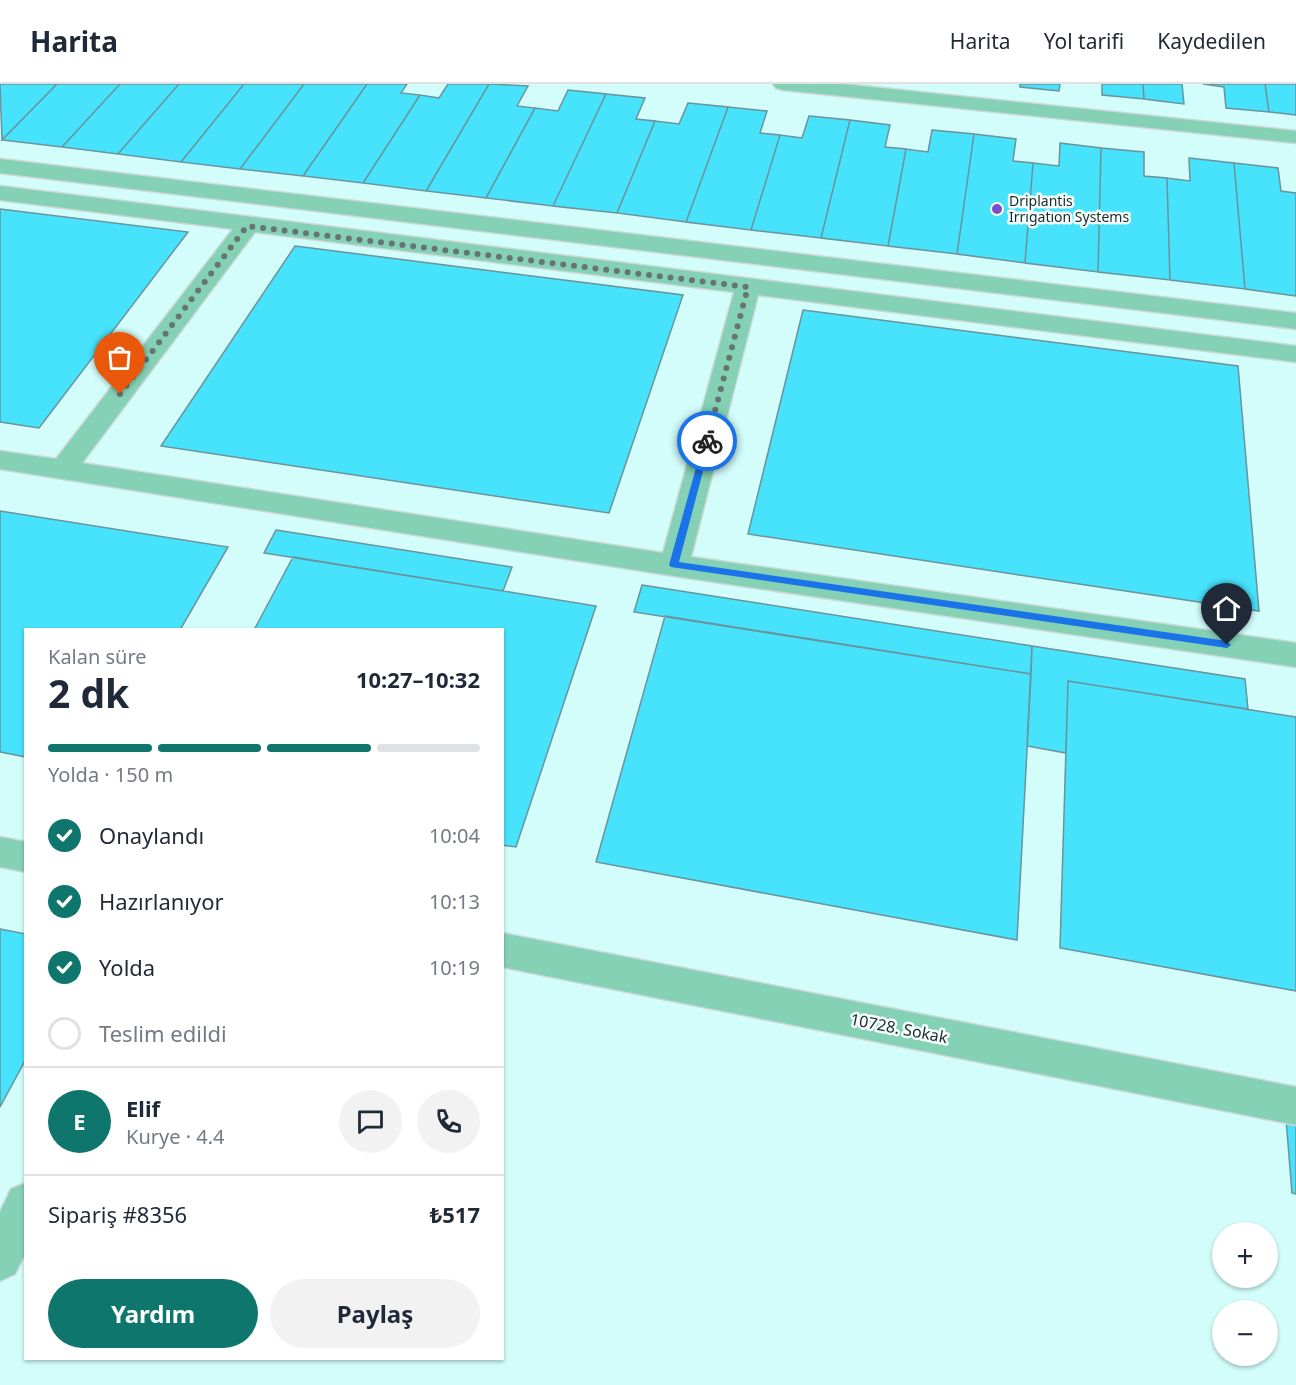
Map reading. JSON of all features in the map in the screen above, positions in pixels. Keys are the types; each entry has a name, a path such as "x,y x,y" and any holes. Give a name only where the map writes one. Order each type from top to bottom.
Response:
{"lane":[{"path":"783,84 1296,137"},
{"path":"0,166 1296,321"},
{"path":"0,193 247,226 1296,354"},
{"path":"63,469 247,226"},
{"path":"674,565 748,287"},
{"path":"0,460 674,565 1296,655"},
{"path":"0,852 24,857"},
{"name":"10728. Sokak","path":"504,950 1296,1106"},
{"path":"0,1258 24,1208"}],"shaded area":[{"path":"0,84 1296,84 1296,1385 0,1385"}],"building":[{"path":"0,84 57,84 2,140"},
{"path":"57,84 120,84 62,147 2,140"},
{"path":"120,84 179,84 118,154 62,147"},
{"path":"179,84 244,84 181,162 118,154"},
{"path":"244,84 304,84 240,169 181,162"},
{"path":"304,84 367,84 303,176 240,169"},
{"path":"367,84 407,84 401,93 420,95 363,183 303,176"},
{"path":"448,84 489,84 426,191 363,183 420,95 439,98"},
{"path":"489,84 528,86 517,106 535,108 486,198 426,191"},
{"path":"1020,84 1060,84 1059,91 1020,87"},
{"path":"1102,84 1143,84 1144,99 1102,95"},
{"path":"1143,84 1182,84 1184,104 1144,99"},
{"path":"1203,84 1265,84 1269,112 1226,108 1224,87"},
{"path":"1265,84 1296,84 1296,115 1269,112"},
{"path":"568,90 606,94 553,206 486,198 535,108 558,111"},
{"path":"606,94 645,98 636,119 655,121 617,213 553,206"},
{"path":"688,103 728,107 686,222 617,213 655,121 679,124"},
{"path":"728,107 767,111 760,133 780,135 751,230 686,222"},
{"path":"809,116 850,120 821,238 751,230 780,135 802,138"},
{"path":"850,120 890,125 885,147 906,149 888,246 821,238"},
{"path":"932,130 974,134 957,254 888,246 906,149 928,152"},
{"name":"Driplantis Irrıgatıon Systems","path":"974,134 1016,139 1013,161 1033,163 1025,263 957,254"},
{"path":"1060,143 1101,148 1098,272 1025,263 1033,163 1059,166"},
{"path":"1101,148 1144,152 1144,176 1167,178 1170,280 1098,272"},
{"path":"1189,158 1234,163 1245,289 1170,280 1167,178 1190,181"},
{"path":"1234,163 1278,168 1281,191 1296,193 1296,296 1245,289"},
{"path":"0,209 188,232 39,428 0,422"},
{"path":"295,246 683,295 609,513 161,446"},
{"path":"803,310 1238,366 1259,611 748,534"},
{"path":"0,511 228,547 181,628 24,628 24,757 0,752"},
{"path":"276,530 512,567 503,591 264,553"},
{"path":"293,557 596,606 516,847 504,845 504,628 255,628"},
{"path":"642,585 1032,646 1031,674 634,612"},
{"path":"665,616 1031,674 1017,940 596,862"},
{"path":"1032,646 1245,679 1248,709 1068,681 1066,753 1027,746"},
{"path":"1068,681 1296,717 1296,991 1060,948"},
{"path":"0,929 24,934 24,1063 0,1107"},
{"path":"1286,1119 1296,1121 1296,1194 1292,1193"}],"way so far":[{"path":"120,394 247,226 748,287 707,441"}],"place":[{"name":"Driplantis Irrıgatıon Systems","path":"997,209"}],"route":[{"path":"707,441 674,565 1227,645"}]}
